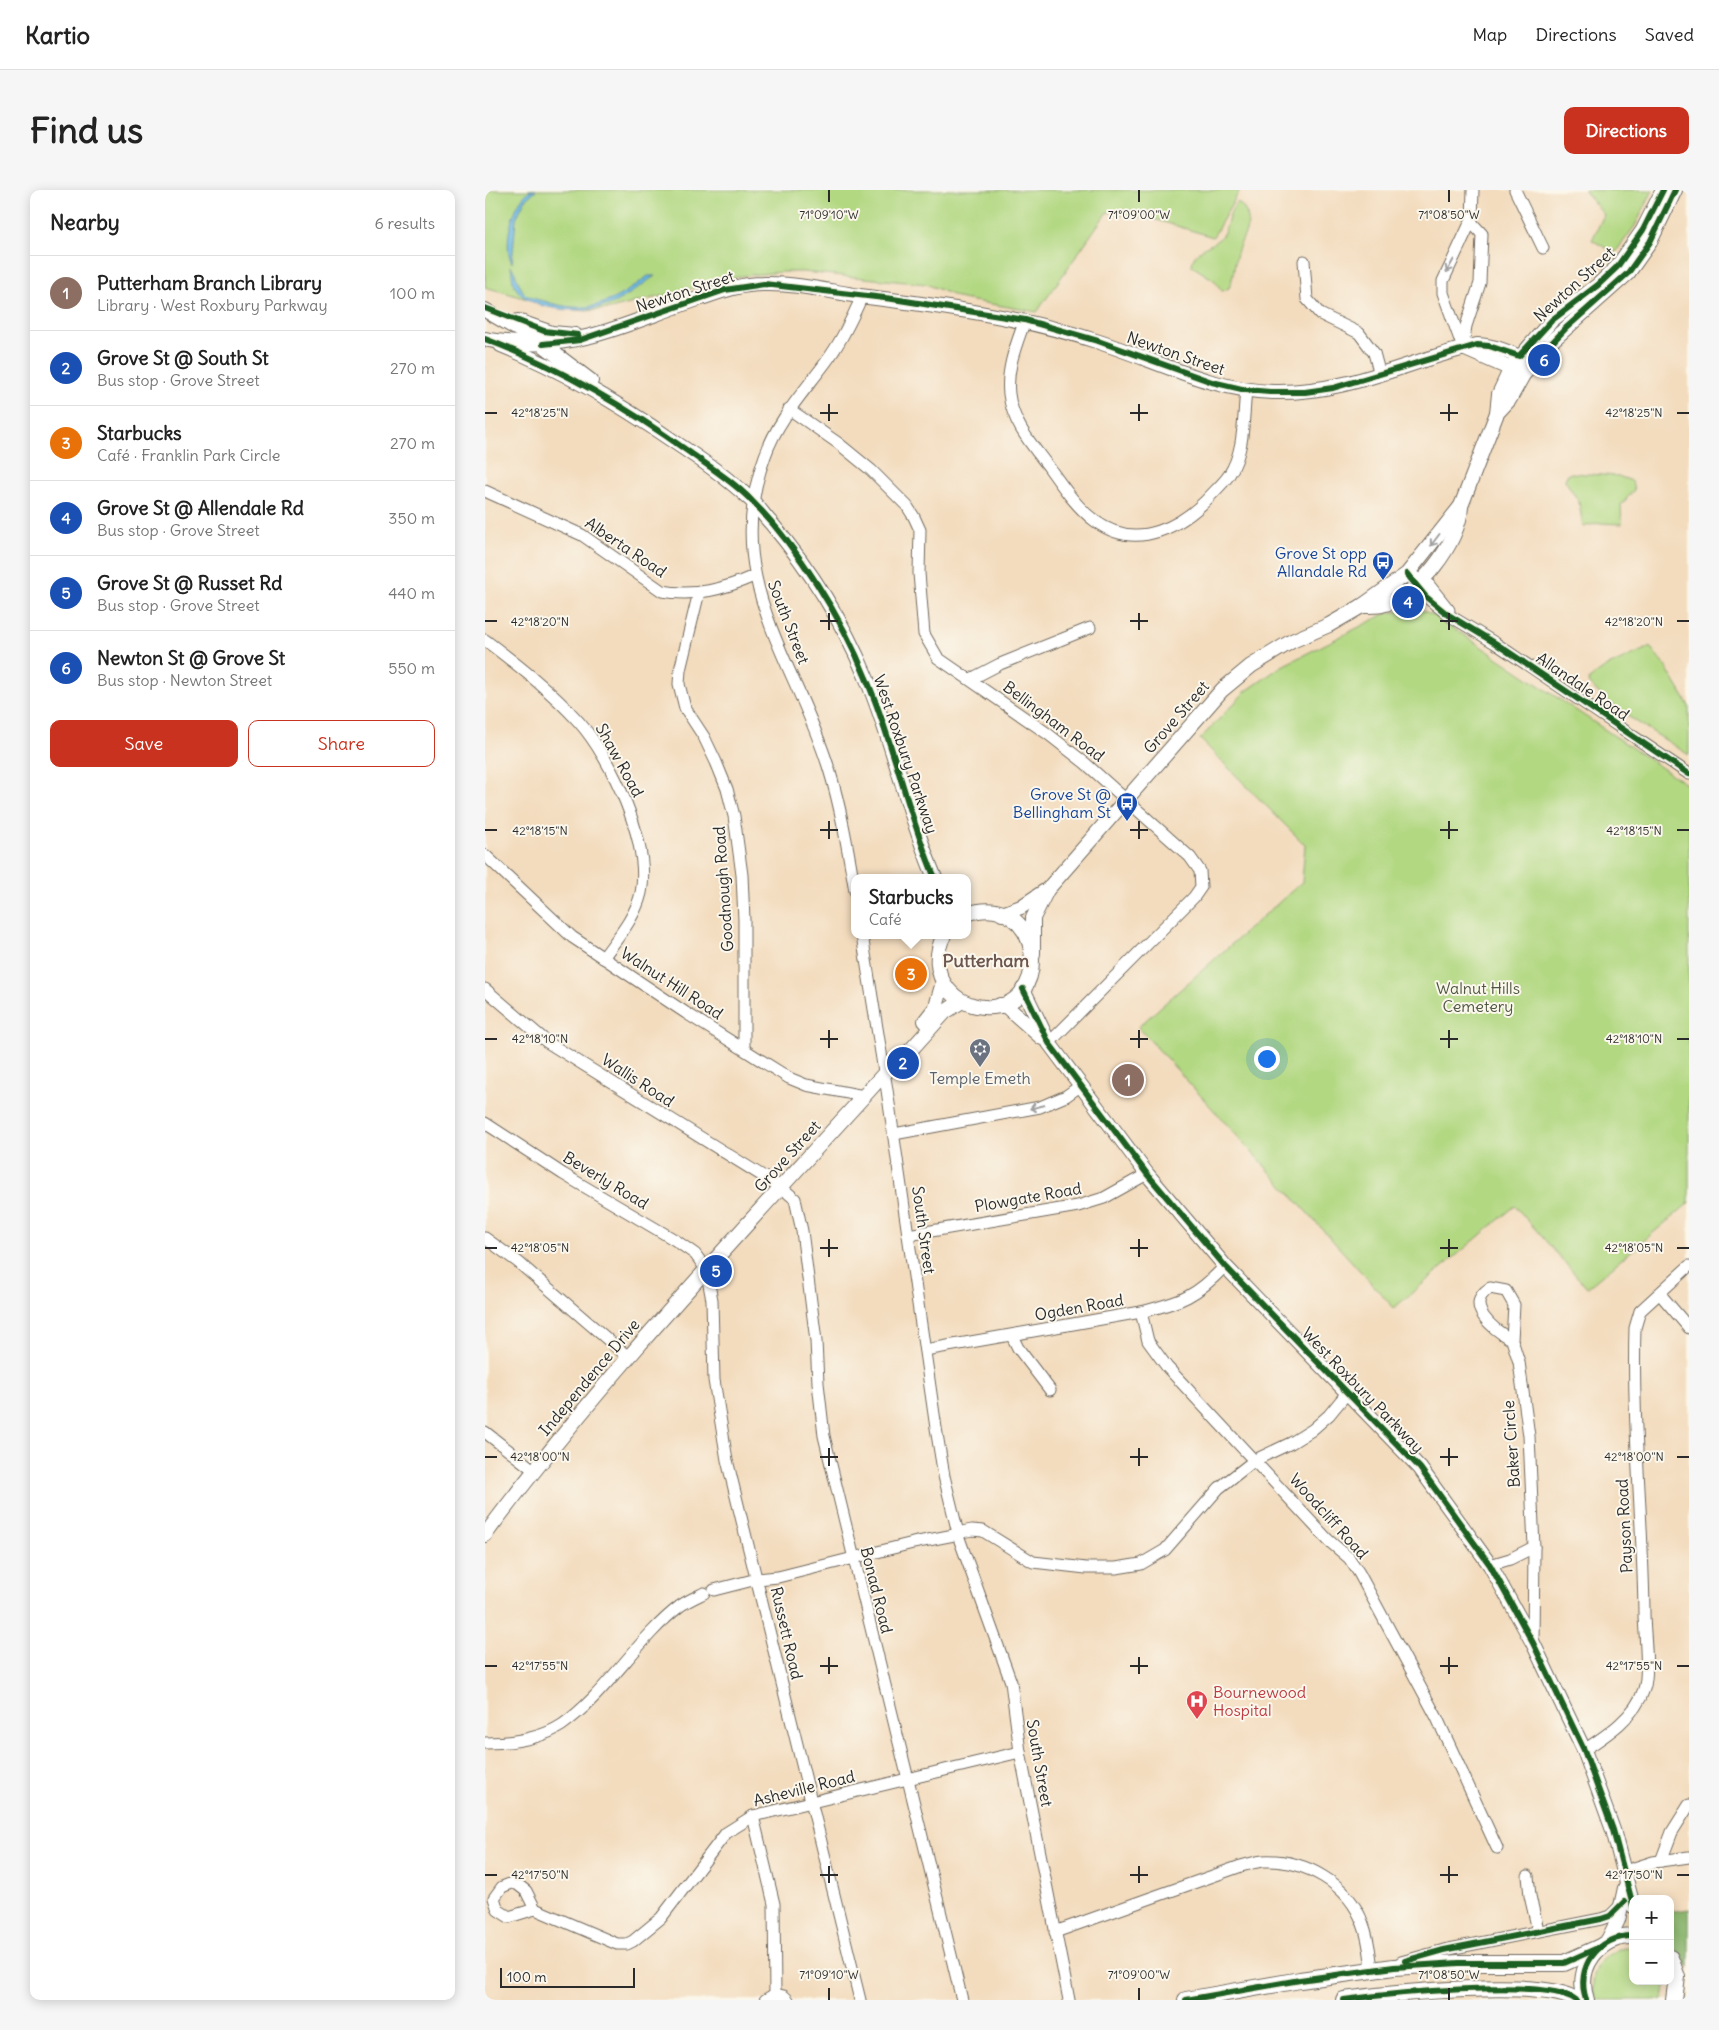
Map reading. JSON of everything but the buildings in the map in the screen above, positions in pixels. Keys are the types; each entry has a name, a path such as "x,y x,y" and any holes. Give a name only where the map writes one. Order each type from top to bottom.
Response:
{"highway":[{"path":"1186,2000 1372,1969 1459,1963 1564,1963 1617,1938 1629,1936"},
{"path":"1585,2000 1583,1986 1584,1970 1589,1959 1603,1944"},
{"path":"1674,1961 1689,1974"},
{"path":"1674,1969 1677,1977 1674,2000"},
{"path":"1344,2000 1433,1991 1501,1995 1556,1991 1576,2000"}],"main road":[{"name":"Newton Street","path":"1515,362 1552,320 1598,285 1617,267 1643,230 1663,190"},
{"name":"Newton Street","path":"487,340 543,344 569,342 605,333 687,303 746,285 784,285 1025,320 1098,341 1212,382 1246,390 1305,392 1333,388 1477,345 1489,346 1528,370 1566,328 1628,273 1650,242 1675,190"},
{"name":"Newton Street","path":"485,309 552,333 574,335 605,333"},
{"name":"West Roxbury Parkway","path":"485,309 543,344 623,407 705,464 752,501 808,572 859,660 883,721 921,842 933,874"},
{"name":"West Roxbury Parkway","path":"487,340 567,375 623,407"},
{"name":"Grove Street","path":"1023,989 1030,978 1033,954 1033,918 1047,890 1222,690 1251,666 1292,641 1329,625 1362,606 1407,574 1461,506 1497,414 1499,394 1515,362"},
{"name":"Grove Street","path":"1497,414 1509,400 1528,370"},
{"name":"Grove Street","path":"1362,606 1383,605 1419,583 1438,562 1447,548 1461,519 1461,506"},
{"name":"Grove Street","path":"1002,914 1021,907 1047,890"},
{"path":"971,911 1002,914 1015,920 1031,942 1033,954"},
{"path":"943,939 937,956 938,970 943,982 962,1001 980,1006 1000,1005 1009,1001 1023,989"},
{"name":"Grove Street","path":"888,1070 894,1058 933,1012 943,982"},
{"name":"West Roxbury Parkway","path":"1023,989 1049,1043 1147,1174 1225,1266 1424,1474 1490,1565 1533,1643 1584,1750 1613,1830 1625,1875 1628,1904 1603,1944"},
{"name":"Grove Street","path":"706,1269 888,1070 899,1063 945,1012 962,1001"},
{"name":"West Roxbury Parkway","path":"1000,1005 1007,1007 1049,1043"},
{"name":"Independence Drive","path":"485,1535 628,1357 706,1269"}],"street":[{"path":"1463,348 1443,293 1443,281 1471,222 1473,190"},
{"path":"1515,190 1543,248"},
{"path":"1463,348 1466,326 1480,283 1482,234 1471,222"},
{"path":"1304,261 1307,299 1320,314 1359,334 1373,353 1380,375"},
{"name":"South Street","path":"852,874 840,812 829,768 761,603 754,576 750,536 752,501 767,451 789,409 837,346 862,296"},
{"path":"1025,320 1016,344 1009,380 1009,392 1014,416 1022,431 1063,487 1093,520 1108,529 1142,536 1161,532 1188,517 1208,499 1229,475 1239,451 1246,390"},
{"name":"Bellingham Road","path":"789,409 865,465 907,506 920,530 919,573 924,634 938,658 971,679 1055,740 1190,857 1200,871 1201,887 1049,1043"},
{"name":"Alberta Road","path":"485,491 582,535 662,591 678,594 719,589 754,576"},
{"name":"Allandale Road","path":"1407,574 1419,583 1433,604 1689,774"},
{"name":"Goodnough Road","path":"699,592 680,670 679,684 685,708 704,736 723,780 734,816 742,875 744,1048"},
{"path":"971,679 999,664 1090,628"},
{"name":"Shaw Road","path":"485,640 526,672 580,723 615,780 630,812 640,851 641,891 633,916 603,958"},
{"name":"Walnut Hill Road","path":"485,855 558,924 603,958 686,1013 789,1078 806,1085 864,1096"},
{"name":"South Street","path":"863,939 888,1070 894,1134 944,1476 958,1533 1011,1682 1020,1752 1069,2000"},
{"name":"Wallis Road","path":"485,989 547,1042 782,1188"},
{"path":"894,1134 1040,1107 1066,1096 1081,1086"},
{"name":"Beverly Road","path":"485,1122 563,1174 675,1240 695,1254 706,1269"},
{"name":"Plowgate Road","path":"909,1235 1078,1206 1105,1198 1147,1174"},
{"name":"Bonad Road","path":"782,1188 795,1199 798,1209 817,1341 818,1383 824,1436 852,1558 962,2000"},
{"path":"485,1238 518,1262 628,1357"},
{"name":"Ogden Road","path":"925,1350 1012,1336 1176,1304 1193,1296 1225,1266"},
{"name":"Payson Road","path":"1584,1750 1615,1728 1633,1710 1645,1687 1644,1574 1637,1459 1635,1328 1641,1311 1689,1266"},
{"name":"Russett Road","path":"706,1269 711,1300 714,1380 727,1460 860,2000"},
{"path":"1659,1294 1689,1328"},
{"name":"Woodcliff Road","path":"1141,1312 1148,1341 1167,1367 1328,1540 1349,1558 1359,1573 1437,1718 1497,1848"},
{"path":"1012,1336 1018,1348 1050,1390"},
{"name":"Baker Circle","path":"1511,1340 1519,1362 1529,1436 1534,1547 1533,1643"},
{"path":"485,1742 506,1742 544,1734 562,1724 591,1698 680,1606 709,1592 757,1579 777,1577 972,1530 983,1531 1033,1562 1085,1568 1116,1568 1141,1564 1165,1550 1219,1488 1255,1460 1291,1443 1312,1430 1329,1415 1347,1393"},
{"path":"485,1432 535,1471"},
{"path":"1490,1565 1510,1559 1534,1547"},
{"name":"Asheville Road","path":"535,1909 617,1944 627,1944 645,1934 661,1918 726,1833 753,1816 812,1804 1020,1752"},
{"path":"1661,1861 1672,1832 1689,1805"},
{"path":"753,1816 774,1904 770,1997 783,1996 788,2000"},
{"path":"1625,1875 1661,1861 1689,1857"},
{"path":"1055,1932 1241,1866 1263,1861 1299,1866 1327,1878 1342,1891 1364,1925 1372,1969 1444,1950 1610,1916 1628,1904"},
{"path":"1528,1876 1530,1896 1538,1930"}],"green space":[{"path":"485,190 1240,190 1213,237 1157,220 1107,212 1037,312 962,299 926,284 803,272 742,276 610,309 586,311 559,308 485,287"},
{"path":"1584,190 1653,190 1635,226 1615,253 1592,240 1604,215"},
{"path":"1238,202 1247,215 1247,227 1237,253 1229,288 1222,291 1214,280 1192,266 1193,260 1195,255 1221,237 1232,209"},
{"path":"1571,473 1618,476 1632,481 1634,490 1621,505 1622,524 1599,523 1583,527 1579,502 1565,480 1567,475"},
{"name":"Walnut Hills Cemetery","path":"1409,609 1424,611 1437,617 1689,786 1689,1203 1587,1288 1515,1206 1394,1308 1138,1027 1302,882 1305,845 1200,739 1245,692 1282,666 1385,614"},
{"path":"1650,647 1664,664 1689,706 1689,755 1615,708 1588,683 1589,679 1606,667"},
{"path":"1689,1909 1689,1968 1674,1950 1674,1911"},
{"path":"1624,1947 1629,1948 1629,1985 1665,1985 1663,2000 1596,2000 1593,1982 1595,1974 1602,1960"}],"water":[{"path":"531,190 536,190 525,200 516,219 512,263 508,245 511,224 519,203"},
{"path":"511,266 525,294 539,300 574,307 587,307 612,300 648,276 655,276 623,298 609,305 592,309 568,310 543,306 522,296 515,286"}],"cycle path":[{"path":"543,344 580,340 725,290 764,284 893,299 1025,320 1098,341 1212,382 1246,390 1305,392 1333,388 1477,345 1489,346 1519,356 1552,320 1598,285 1617,267 1643,230 1663,190"},
{"path":"1532,364 1566,328 1628,273 1650,242 1675,190"},
{"path":"485,308 544,331 578,335"},
{"path":"485,339 539,362 616,403 730,481 769,519 802,561 817,584 856,655 885,728 916,828 933,874"},
{"path":"1407,574 1425,596 1447,614 1495,643 1689,774"},
{"path":"1023,989 1049,1043 1147,1174 1225,1266 1420,1468 1490,1565 1533,1643 1584,1750 1613,1830 1630,1895"},
{"path":"1405,1961 1444,1950 1601,1919 1610,1916 1624,1902"},
{"path":"1586,2000 1583,1988 1584,1976 1592,1956 1609,1941 1629,1936"},
{"path":"1186,2000 1300,1980 1394,1967 1459,1963 1564,1963 1600,1947"},
{"path":"1344,2000 1428,1991 1501,1988 1533,1989 1559,1993 1576,2000"}],"place":[{"name":"Newton St @ Grove St","path":"1544,360"},
{"name":"Grove St opp Allandale Rd","path":"1383,581"},
{"name":"Grove St @ Allendale Rd","path":"1408,602"},
{"name":"Grove St @ Bellingham St","path":"1127,822"},
{"name":"Starbucks","path":"911,974"},
{"name":"Grove St @ South St","path":"903,1063"},
{"name":"Temple Emeth","path":"980,1068"},
{"name":"Putterham Branch Library","path":"1128,1080"},
{"name":"Grove St @ Russet Rd","path":"716,1271"},
{"name":"Bournewood Hospital","path":"1197,1720"}],"district":[{"name":"Putterham","path":"986,960"}]}
